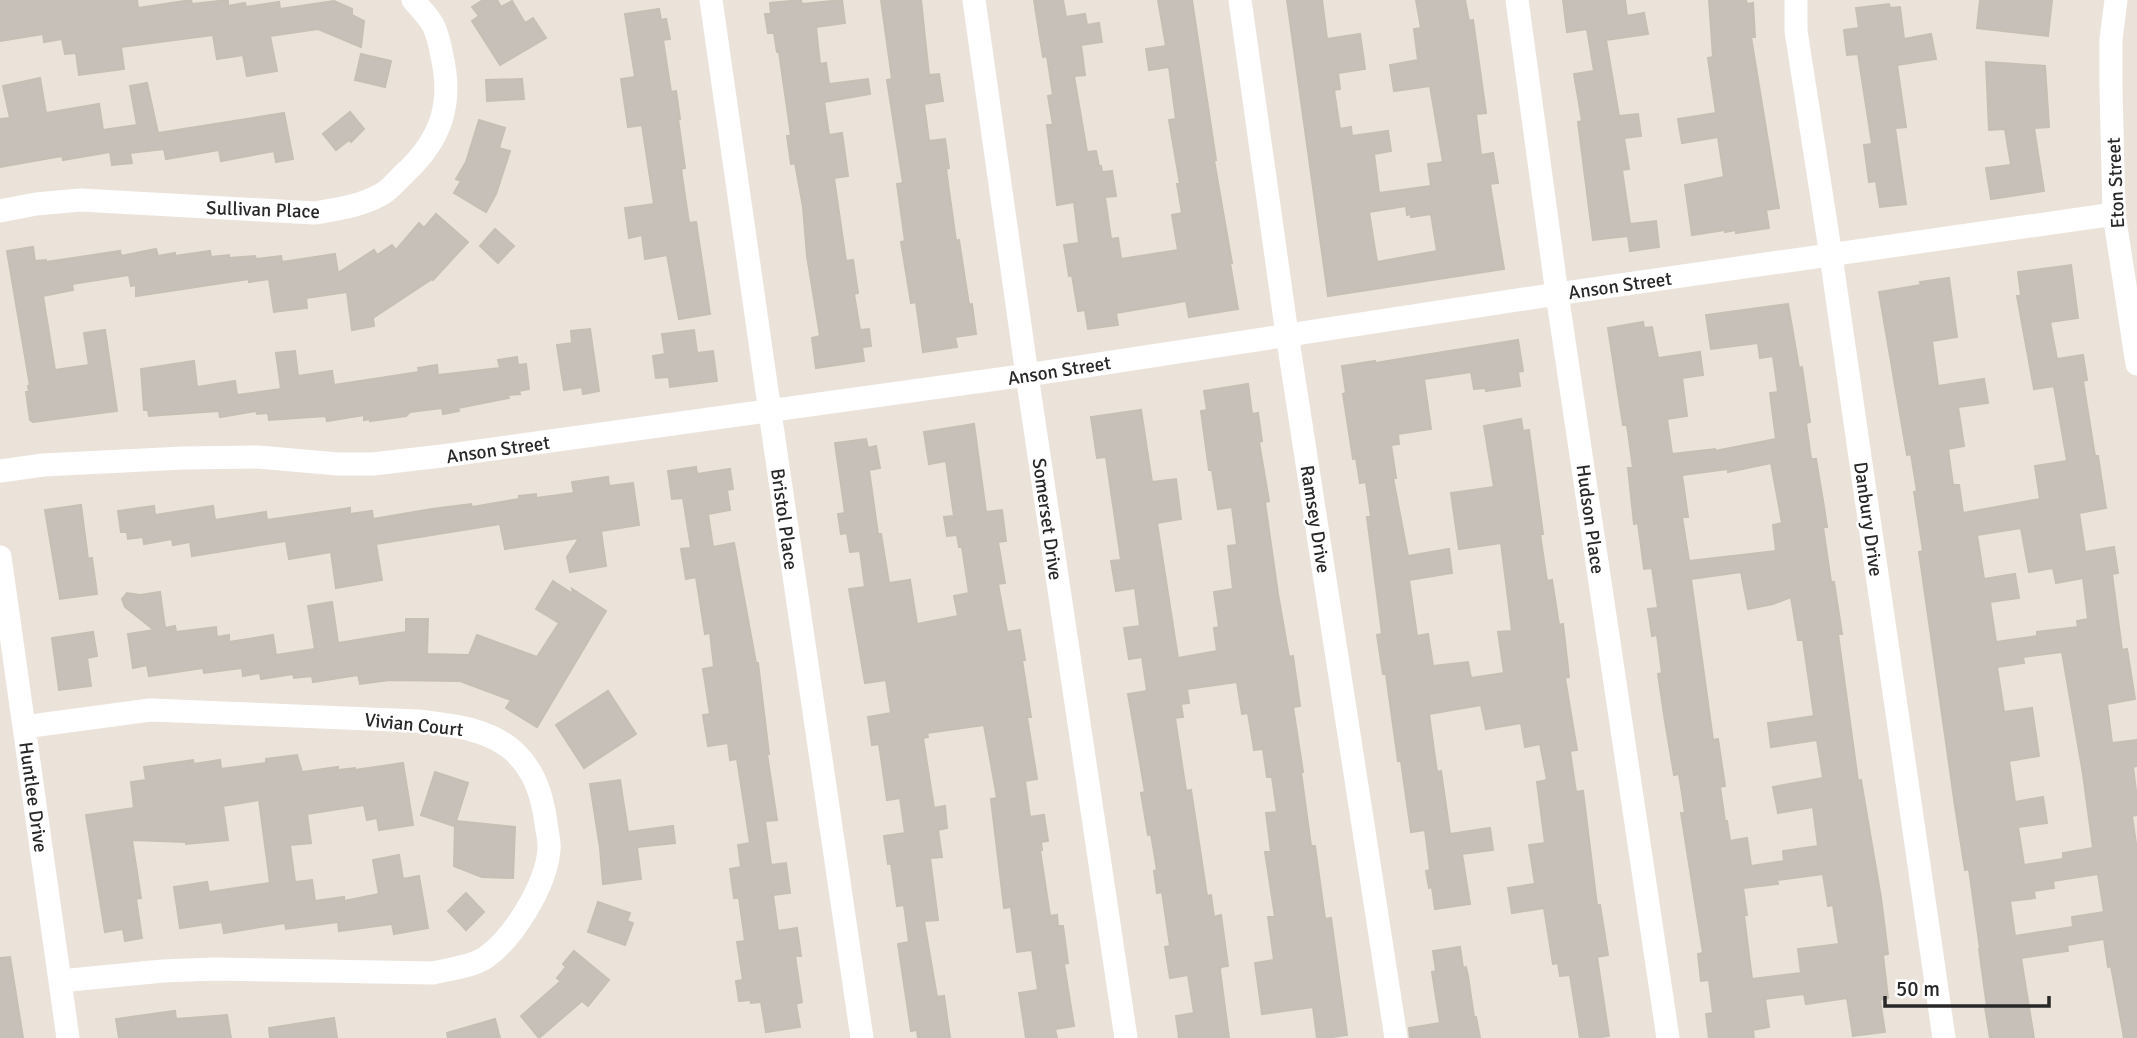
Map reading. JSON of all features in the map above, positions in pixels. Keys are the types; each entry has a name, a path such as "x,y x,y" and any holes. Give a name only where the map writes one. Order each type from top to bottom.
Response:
{"street":[{"name":"Sullivan Place","path":"0,211 81,200 315,214 351,207 385,192 421,158 442,121 446,100 446,73 433,24 413,0"},
{"name":"Bristol Place","path":"711,0 862,1038"},
{"name":"Somerset Drive","path":"974,0 1125,1038"},
{"name":"Ramsey Drive","path":"1240,0 1287,334 1396,1038"},
{"name":"Hudson Place","path":"1517,0 1557,294 1668,1038"},
{"name":"Danbury Drive","path":"1796,0 1796,31 1944,1038"},
{"name":"Eton Street","path":"2116,0 2111,39 2114,214 2137,364"},
{"name":"Anson Street","path":"0,471 43,465 183,457 258,457 338,464 373,464 1027,375 1557,294 2114,214"},
{"name":"Huntlee Drive","path":"0,556 68,1038"},
{"name":"Vivian Court","path":"24,727 150,710 447,724 481,732 509,747 520,758 535,780 543,803 547,828 549,848 542,882 507,939 482,960 433,973 215,969 60,981"}],"building":[{"path":"0,0 137,0 138,8 191,0 192,4 228,0 228,6 245,3 246,7 279,2 280,9 334,1 352,9 352,15 364,21 361,47 318,29 270,36 277,71 247,76 243,55 217,59 213,35 121,47 124,69 79,75 76,53 65,54 62,39 44,42 43,34 0,41"},
{"path":"483,0 497,0 501,7 512,1 525,23 533,18 546,38 500,65 472,21 479,16 472,7"},
{"path":"801,0 802,4 842,0 845,23 816,27 820,64 826,63 829,84 868,79 870,94 824,102 829,135 842,133 848,176 834,178 846,261 853,260 858,293 854,294 860,330 869,329 871,346 862,347 864,361 816,368 812,338 820,336 807,256 803,207 795,163 791,164 787,136 791,136 779,52 774,33 768,33 765,14 771,14 770,3"},
{"path":"881,0 921,0 929,75 939,74 943,101 924,104 929,141 945,139 949,168 946,169 956,241 959,240 976,334 955,337 957,347 923,352 916,302 911,303 901,242 905,241 897,184 903,183 887,80 892,79"},
{"path":"1034,0 1063,0 1066,17 1085,14 1087,25 1099,23 1102,42 1081,45 1085,75 1074,76 1087,152 1096,151 1102,172 1112,171 1116,196 1105,197 1111,239 1118,238 1121,259 1178,250 1172,215 1182,213 1169,120 1176,119 1169,67 1149,70 1146,49 1166,46 1158,0 1192,0 1238,309 1189,317 1186,301 1116,313 1118,325 1088,329 1085,310 1078,311 1064,245 1079,243 1074,202 1057,205 1047,125 1053,125 1048,96 1053,95 1047,56 1043,57"},
{"path":"1287,0 1322,0 1327,39 1360,34 1365,69 1338,73 1340,89 1334,90 1340,129 1351,127 1352,136 1388,131 1391,151 1374,154 1379,193 1431,186 1428,164 1443,162 1430,86 1394,91 1390,65 1418,60 1414,29 1421,28 1416,0 1465,0 1469,21 1473,20 1486,113 1476,114 1481,155 1493,153 1498,183 1490,184 1504,269 1328,296","holes":["1406,206 1407,215 1411,214 1411,217 1431,214 1437,251 1377,262 1369,212"]},
{"path":"1563,0 1625,0 1627,16 1644,13 1648,34 1606,40 1619,116 1638,114 1641,136 1624,138 1629,169 1622,170 1630,224 1656,221 1659,247 1630,251 1628,236 1593,240 1578,122 1582,121 1574,74 1594,71 1587,29 1567,32"},
{"path":"1709,0 1746,0 1747,4 1753,3 1755,37 1751,37 1779,208 1766,210 1769,228 1692,235 1685,185 1724,177 1718,137 1682,143 1678,119 1716,113 1708,58 1713,57"},
{"path":"1980,0 2052,0 2048,36 1977,28"},
{"path":"1889,4 1890,8 1900,7 1904,39 1931,34 1936,59 1897,65 1906,127 1895,128 1906,204 1880,207 1876,181 1869,182 1864,145 1872,144 1858,54 1847,55 1844,30 1859,28 1856,8"},
{"path":"659,9 661,20 666,19 670,39 663,40 671,92 676,91 680,119 685,168 681,169 689,223 696,222 710,314 679,319 667,255 645,259 642,235 629,238 625,208 654,204 642,125 628,127 621,79 635,77 625,14"},
{"path":"361,54 391,61 385,87 355,80"},
{"path":"1986,62 2045,66 2049,127 2034,128 2044,191 1991,199 1986,168 2011,165 2005,129 1989,130"},
{"path":"40,78 46,113 99,104 103,130 137,125 130,86 147,83 158,133 284,113 293,159 276,162 274,151 221,161 219,150 166,159 164,149 130,153 132,163 112,165 110,152 63,160 62,156 0,167 0,119 10,118 3,86"},
{"path":"522,79 524,99 487,101 486,80"},
{"path":"350,112 364,129 351,142 349,140 336,150 323,134"},
{"path":"479,120 505,128 499,148 510,151 496,194 486,212 454,193 461,181 456,179 466,162"},
{"path":"436,214 468,242 433,280 373,318 374,326 352,330 347,292 306,298 307,308 274,312 269,279 249,282 249,279 136,296 136,285 131,286 129,275 72,284 73,290 43,296 55,370 89,365 84,333 105,330 117,411 33,422 30,420 26,392 29,392 30,386 7,251 33,247 35,261 46,262 120,251 121,256 156,249 158,256 210,251 211,257 255,256 256,259 281,256 282,262 335,254 338,273 374,250 377,255 392,245 396,250 419,223 424,228"},
{"path":"495,229 514,246 498,263 480,246"},
{"path":"2071,265 2078,318 2050,322 2057,359 2083,355 2087,380 2083,381 2106,508 2079,513 2085,552 2114,547 2118,573 2112,574 2122,650 2127,649 2135,699 2107,704 2112,743 2137,740 2137,766 2133,767 2137,815 2132,816 2137,850 2137,1038 2124,1038 2104,939 2067,945 2068,951 2021,958 2034,1038 1990,1038 1985,1007 1969,869 1965,870 1919,552 1923,551 1914,492 1917,491 1911,454 1907,455 1879,292 1949,278 1957,337 1932,341 1938,386 1984,379 1988,403 1958,407 1964,446 1948,449 1953,485 1959,485 1963,513 2040,499 2035,466 2067,461 2054,386 2034,389 2017,296 2021,296 2018,272","holes":["2021,528 2029,572 2053,568 2056,583 2083,578 2088,619 2077,621 2078,627 2037,632 2037,636 1996,642 1990,602 2019,598 2015,574 1984,579 1977,535","2062,652 2093,848 2063,853 2063,859 2024,865 2018,827 2047,823 2043,797 2015,802 2009,761 2039,756 2032,708 2004,712 1997,667 2024,663 2023,657","2098,874 2104,912 2072,917 2073,927 2015,936 2010,901 2035,898 2034,891 2054,888 2053,881"]},
{"path":"1788,304 1799,368 1802,367 1810,422 1806,423 1811,459 1816,459 1827,527 1823,527 1842,634 1838,634 1858,781 1861,780 1881,898 1888,954 1883,955 1888,998 1880,1000 1885,1032 1853,1036 1847,998 1806,1004 1804,994 1765,999 1769,1027 1753,1030 1754,1038 1709,1038 1706,1014 1713,1013 1709,980 1701,981 1698,954 1703,953 1681,813 1685,813 1679,774 1674,775 1665,721 1658,674 1662,673 1657,635 1652,636 1648,609 1658,608 1652,568 1644,569 1638,523 1634,524 1628,468 1633,468 1627,425 1623,425 1608,328 1643,322 1644,328 1652,327 1658,358 1700,352 1703,375 1682,378 1687,416 1667,419 1672,454 1715,451 1776,439 1770,393 1778,392 1773,356 1760,358 1758,343 1711,349 1706,315","holes":["1771,463 1782,523 1773,525 1776,551 1689,561 1682,517 1688,517 1682,475 1728,469 1728,472","1741,572 1748,609 1791,597 1798,640 1803,640 1814,716 1768,723 1771,747 1817,740 1823,778 1773,787 1778,813 1813,807 1818,846 1783,851 1784,861 1751,866 1747,838 1730,841 1720,787 1725,786 1718,739 1713,740 1691,579","1823,874 1828,906 1833,905 1839,944 1798,949 1801,973 1752,979 1743,888 1778,884 1777,880"]},
{"path":"590,329 599,391 583,394 582,387 564,390 557,345 572,343 571,331"},
{"path":"694,330 697,353 713,351 717,381 670,387 669,377 656,378 653,356 665,354 662,334"},
{"path":"1518,340 1523,371 1518,372 1520,386 1486,391 1486,388 1474,389 1471,372 1424,379 1431,429 1398,434 1399,444 1391,445 1396,478 1393,478 1408,556 1449,549 1452,573 1409,580 1417,636 1428,634 1433,666 1468,662 1471,678 1504,673 1498,632 1512,631 1501,543 1459,549 1451,493 1494,487 1484,426 1521,419 1523,431 1529,430 1547,581 1552,580 1559,625 1563,624 1569,677 1565,678 1577,750 1570,751 1576,792 1583,791 1597,905 1600,905 1608,955 1597,957 1609,1036 1593,1038 1580,1038 1570,975 1560,976 1558,963 1553,964 1544,908 1512,913 1508,888 1535,884 1529,845 1545,843 1537,782 1547,780 1540,744 1525,747 1521,723 1486,729 1481,705 1429,714 1437,772 1441,771 1450,834 1490,828 1493,850 1462,854 1470,904 1435,909 1432,887 1429,888 1426,871 1430,870 1425,830 1411,832 1401,761 1398,761 1386,674 1383,674 1377,635 1382,634 1367,517 1371,517 1366,482 1360,483 1356,458 1353,459 1343,394 1346,393 1342,366"},
{"path":"295,351 298,376 332,371 334,385 419,372 418,368 437,365 438,375 500,368 498,360 517,357 518,365 526,364 529,389 519,391 520,394 508,395 509,398 458,408 459,411 443,414 442,408 370,421 364,420 364,415 327,421 326,416 269,420 268,413 257,414 256,411 220,417 219,411 149,416 148,410 144,410 141,369 194,361 197,387 235,381 237,395 281,389 276,353"},
{"path":"1248,384 1252,414 1258,413 1262,441 1259,442 1269,501 1265,502 1278,594 1289,657 1293,656 1300,706 1293,707 1311,846 1315,846 1325,919 1331,918 1347,1035 1326,1038 1317,1038 1313,1007 1262,1014 1255,963 1274,960 1268,917 1275,917 1265,852 1271,852 1266,813 1277,812 1272,777 1267,777 1263,749 1254,750 1248,713 1242,714 1237,682 1187,689 1189,703 1181,704 1183,717 1175,718 1186,791 1191,790 1207,896 1211,895 1214,917 1221,915 1228,966 1221,967 1220,970 1229,1038 1179,1038 1176,1016 1194,1013 1188,975 1170,978 1165,947 1170,946 1162,892 1157,893 1154,871 1157,870 1141,793 1145,792 1128,694 1147,691 1142,657 1129,659 1124,628 1140,626 1135,588 1116,591 1111,561 1121,560 1106,457 1097,458 1091,417 1141,410 1152,482 1176,479 1181,519 1157,523 1178,658 1217,651 1214,628 1219,627 1214,592 1233,589 1228,546 1237,545 1232,507 1218,509 1212,470 1209,470 1201,411 1207,410 1204,391"},
{"path":"974,424 986,512 1002,510 1006,541 998,542 1005,583 998,584 1007,632 1020,630 1025,660 1022,660 1031,717 1027,717 1037,779 1025,781 1030,817 1044,815 1048,841 1041,842 1040,850 1050,916 1057,915 1058,926 1063,926 1068,963 1064,964 1074,1026 1055,1029 1057,1038 1026,1038 1019,993 1038,990 1032,950 1017,952 1011,907 1004,908 991,799 997,798 984,725 927,733 928,737 923,738 934,808 945,806 947,828 938,830 942,857 930,858 938,920 924,921 937,997 944,996 950,1038 918,1038 917,1030 911,1031 898,944 909,942 904,905 897,906 884,836 905,833 900,798 887,800 879,744 872,745 868,717 891,713 886,680 865,683 849,589 865,587 860,551 850,552 847,533 841,534 838,514 845,513 835,443 866,439 868,448 876,446 880,468 869,470 878,534 881,534 889,583 910,580 917,624 958,616 954,596 969,593 962,547 959,547 957,535 947,536 944,517 954,516 946,461 929,464 924,432"},
{"path":"696,467 697,474 730,469 733,489 727,490 730,510 708,514 713,547 734,543 758,663 777,820 765,821 771,865 786,863 790,893 773,895 778,931 797,928 801,956 795,956 802,1002 796,1004 800,1027 766,1032 761,1002 739,1001 736,981 743,980 737,942 745,941 739,898 734,898 730,869 741,867 738,845 750,843 737,759 730,760 728,743 708,746 703,715 710,714 703,669 714,667 710,633 705,634 696,577 686,579 681,549 691,548 683,498 672,499 668,471"},
{"path":"608,477 609,486 633,483 639,525 601,531 606,566 570,572 567,557 579,538 505,549 500,524 376,544 382,580 336,588 331,552 289,559 286,541 192,556 190,542 173,545 172,539 144,544 143,537 128,539 127,532 121,532 118,511 154,506 155,515 213,506 215,520 266,512 267,520 350,508 350,514 372,511 373,519 471,504 472,507 519,499 519,496 536,494 536,498 574,493 572,482"},
{"path":"81,505 88,559 92,558 97,594 60,599 45,510"},
{"path":"553,581 573,594 572,589 606,611 537,727 506,708 511,700 460,681 390,680 360,684 358,675 313,682 312,676 294,678 293,674 261,679 260,673 243,676 242,668 204,673 203,668 149,676 147,665 133,668 128,634 154,630 125,607 122,599 127,593 140,595 160,592 165,628 175,626 176,632 216,627 217,637 229,635 229,642 273,635 276,655 315,649 308,606 332,602 338,643 406,632 406,619 428,619 427,654 469,655 477,635 537,657 559,623 536,609"},
{"path":"93,632 97,656 87,658 91,686 59,690 52,638"},
{"path":"608,691 636,734 584,768 556,725"},
{"path":"297,755 302,772 338,767 338,770 355,770 403,763 413,825 379,830 377,818 367,820 364,805 307,814 311,843 290,845 295,882 312,880 315,901 344,897 344,901 379,894 373,860 399,855 403,879 419,876 428,928 394,934 392,924 339,931 338,922 286,929 285,923 224,933 222,922 180,928 174,887 207,882 209,892 270,883 259,800 223,806 228,840 186,844 132,840 141,898 136,899 142,938 125,941 123,929 105,932 86,815 134,808 131,782 146,780 144,767 193,760 194,764 220,760 221,769 266,763 266,759"},
{"path":"435,772 468,783 456,821 515,827 513,878 482,877 454,866 455,824 454,826 421,815"},
{"path":"620,780 628,832 673,826 675,843 637,847 641,879 603,884 590,784"},
{"path":"466,893 484,912 466,930 448,911"},
{"path":"598,902 630,913 627,921 633,923 625,945 588,932"},
{"path":"1460,947 1480,1038 1410,1038 1409,1028 1440,1023 1432,972 1436,971 1433,951"},
{"path":"574,951 609,980 588,1006 582,1001 539,1038 521,1016 561,981 557,978 566,967 563,964"},
{"path":"10,957 23,1038 0,1038 0,958"},
{"path":"175,1011 176,1019 227,1015 231,1038 119,1038 116,1019"},
{"path":"334,1018 337,1038 270,1038 269,1028"},
{"path":"495,1019 500,1038 448,1038 447,1033"}]}
